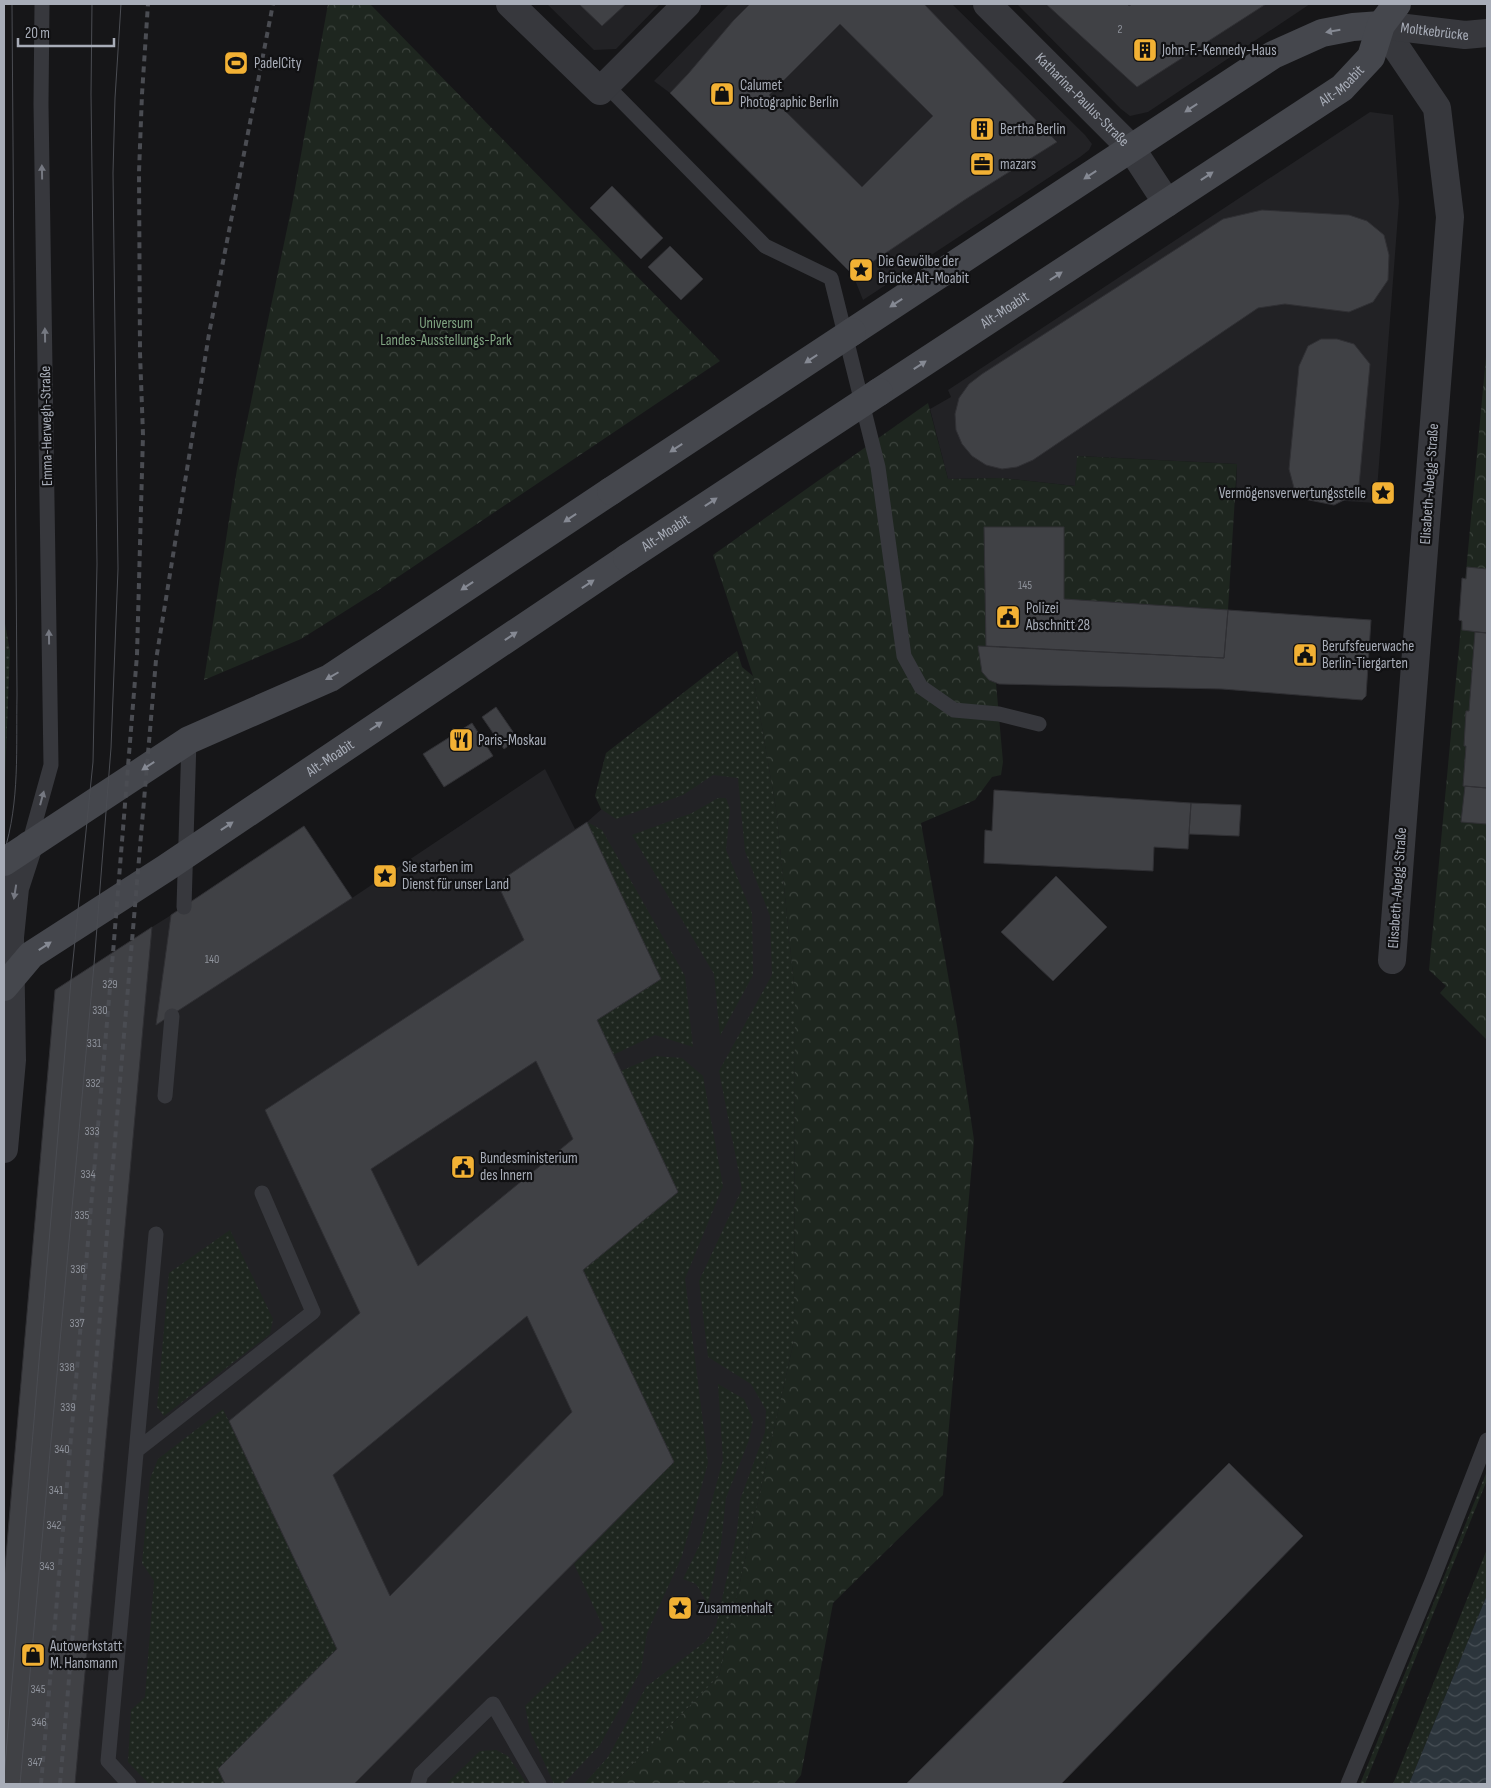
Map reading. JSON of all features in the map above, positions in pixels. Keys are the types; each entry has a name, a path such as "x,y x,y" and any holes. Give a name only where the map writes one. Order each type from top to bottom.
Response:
{"street":[{"path":"510,4 603,88 686,4"},
{"name":"Katharina-Paulus-Straße","path":"987,4 1130,148 1167,203"},
{"path":"4,862 189,740 330,678 1273,55 1322,33 1353,28 1386,11"},
{"name":"Moltkebrücke","path":"1386,11 1465,35 1487,33"},
{"name":"Alt-Moabit","path":"7,983 31,955 186,854 627,558 1342,88 1370,57 1386,11"},
{"name":"Elisabeth-Abegg-Straße","path":"1386,11 1437,108 1450,217 1392,960"},
{"path":"4,1149 12,1060 7,983 10,937 15,888 29,845"}],"lane":[{"name":"Emma-Herwegh-Straße","path":"29,845 51,765 42,4"},
{"path":"603,88 765,246 831,278 878,467 904,656 921,686 954,710 998,714 1039,724"},
{"path":"184,907 189,740"},
{"path":"165,1096 172,1016"},
{"path":"137,1450 313,1312 262,1193"},
{"path":"129,1784 108,1761 156,1234"},
{"path":"1348,1784 1487,1440"},
{"path":"418,1784 421,1774 493,1704 539,1784"}],"shaded area":[{"path":"547,4 660,4 616,49 594,50"},
{"name":"Bertha Berlin","path":"729,4 952,4 1092,144 1089,150 1080,157 863,300 853,275 670,93 654,81"},
{"path":"1017,4 1310,4 1148,112 1130,116"},
{"path":"1370,112 1393,115 1399,202 1376,503 1236,494 1237,464 1078,456 1075,486 1001,478 948,479 930,409 951,397 948,390"},
{"name":"Bundesministerium des Innern","path":"753,676 776,809 795,995 794,1340 719,1676 613,1784 75,1784 152,927 184,907 352,898 545,769 575,829 587,822"}],"green space":[{"name":"Universum Landes-Ausstellungs-Park","path":"328,4 370,4 720,361 377,591 301,639 204,680 237,469 292,205"},
{"path":"1487,346 1487,1040 1440,993 1446,986 1429,970"},
{"path":"928,403 948,479 1001,478 1075,486 1077,456 1237,464 1228,610 1064,599 1064,527 984,527 986,646 978,646 989,680 996,683 1003,762 1001,775 992,777 975,800 921,823 957,1026 974,1140 943,1495 833,1603 801,1775 794,1784 613,1784 719,1676 794,1340 795,995 776,809 753,676 713,555"},
{"path":"4,618 10,651 4,803"},
{"path":"737,651 742,667 753,676 776,809 795,995 794,1340 719,1676 613,1784 584,1784 608,1757 646,1687 706,1641 716,1626 737,1532 740,1500 765,1432 766,1410 751,1384 708,1357 699,1281 742,1189 719,1071 772,975 770,916 745,851 738,778 713,775 683,795 616,819 601,809 595,796 606,753"},
{"path":"718,798 726,798 730,810 726,850 752,913 753,975 720,1036 714,974 632,835 692,813"},
{"path":"587,822 602,830 685,976 693,1047 655,1035 613,1055 597,1020 661,979"},
{"path":"655,1056 682,1058 703,1076 723,1186 685,1279 708,1463 682,1556 647,1633 641,1670 600,1745 563,1784 554,1784 530,1731 525,1706 604,1629 574,1564 674,1462 583,1270 677,1192 621,1071"},
{"path":"230,1230 273,1319 270,1334 164,1416 157,1407 169,1273"},
{"path":"718,1384 744,1399 753,1420 749,1440 726,1498 721,1544 708,1604 696,1584 683,1579 700,1544 723,1460"},
{"path":"223,1409 337,1649 218,1769 225,1784 149,1784 128,1762 131,1710 145,1697 154,1581 142,1563 150,1479 158,1459"},
{"path":"1487,1471 1487,1480 1365,1784 1360,1784"},
{"path":"1487,1549 1487,1595 1409,1784 1393,1784"},
{"path":"496,1750 508,1756 527,1784 446,1784 480,1751"}],"water":[{"path":"1487,1595 1487,1784 1409,1784"}],"building":[{"path":"579,4 626,4 602,26"},
{"name":"Bertha Berlin","path":"750,4 924,4 1057,142 966,199 853,275 670,93","holes":["840,24 933,116 862,187 769,95"]},
{"name":"John-F.-Kennedy-Haus","path":"1046,4 1127,4 1129,6 1132,4 1266,4 1137,87"},
{"path":"612,186 663,238 641,259 590,208"},
{"path":"1262,210 1349,215 1367,221 1384,235 1389,255 1388,280 1373,302 1349,312 1285,304 1258,308 1033,460 1017,467 1002,469 986,465 972,456 962,444 956,430 955,414 959,398 969,384 1223,219"},
{"path":"670,246 703,279 681,300 648,267"},
{"path":"1321,339 1337,339 1354,344 1370,364 1359,486 1348,498 1334,505 1304,499 1294,488 1289,469 1299,366 1308,346"},
{"path":"984,527 1064,527 1064,599 1228,610 1224,658 986,646"},
{"path":"1467,567 1487,569 1487,633 1462,630 1462,621 1459,620 1462,578 1466,579"},
{"path":"1228,610 1371,620 1366,696 1362,700 1222,689 999,684 989,680 982,672 978,646 1224,658"},
{"path":"1475,632 1487,633 1487,788 1463,786 1466,711 1469,711"},
{"path":"496,707 518,739 504,749 482,717"},
{"path":"472,723 493,756 444,787 423,754"},
{"path":"1465,786 1487,788 1487,824 1461,822"},
{"path":"994,790 1191,803 1188,849 1154,847 1153,871 984,863 985,830 992,831"},
{"path":"1191,803 1241,805 1239,836 1189,834"},
{"path":"587,822 661,979 597,1020 678,1192 583,1270 674,1462 354,1784 225,1784 218,1769 337,1649 229,1421 360,1313 265,1110 524,940 497,883","holes":["536,1061 573,1139 418,1266 371,1169","527,1316 572,1412 390,1596 333,1475"]},
{"path":"304,826 352,898 156,1025 171,915"},
{"path":"1056,876 1107,927 1053,981 1001,932"},
{"path":"152,927 75,1784 4,1784 4,1579 55,990"},
{"path":"1229,1463 1303,1536 1063,1784 906,1784"}],"tram line":[{"path":"4,852 13,814 17,754 12,4"},
{"path":"4,1778 71,980 93,762 97,564 91,94 92,4"},
{"path":"20,1784 94,965 111,748 118,569 113,173 115,98 121,4"}],"railway":[{"path":"41,1784 137,655 143,435 140,353 139,172 148,4"},
{"path":"60,1784 156,660 209,334 273,4"}],"place":[{"name":"John-F.-Kennedy-Haus","path":"1145,50"},
{"name":"PadelCity","path":"236,63"},
{"name":"Calumet Photographic Berlin","path":"722,94"},
{"name":"Bertha Berlin","path":"982,129"},
{"name":"mazars","path":"982,164"},
{"name":"Die Gewölbe der Brücke Alt-Moabit","path":"861,270"},
{"name":"Vermögensverwertungsstelle","path":"1383,493"},
{"name":"Polizei Abschnitt 28","path":"1008,617"},
{"name":"Berufsfeuerwache Berlin-Tiergarten","path":"1305,655"},
{"name":"Paris-Moskau","path":"461,740"},
{"name":"Sie starben im Dienst für unser Land","path":"385,876"},
{"name":"Bundesministerium des Innern","path":"463,1167"},
{"name":"Zusammenhalt","path":"680,1608"},
{"name":"Autowerkstatt M. Hansmann","path":"33,1655"}]}
